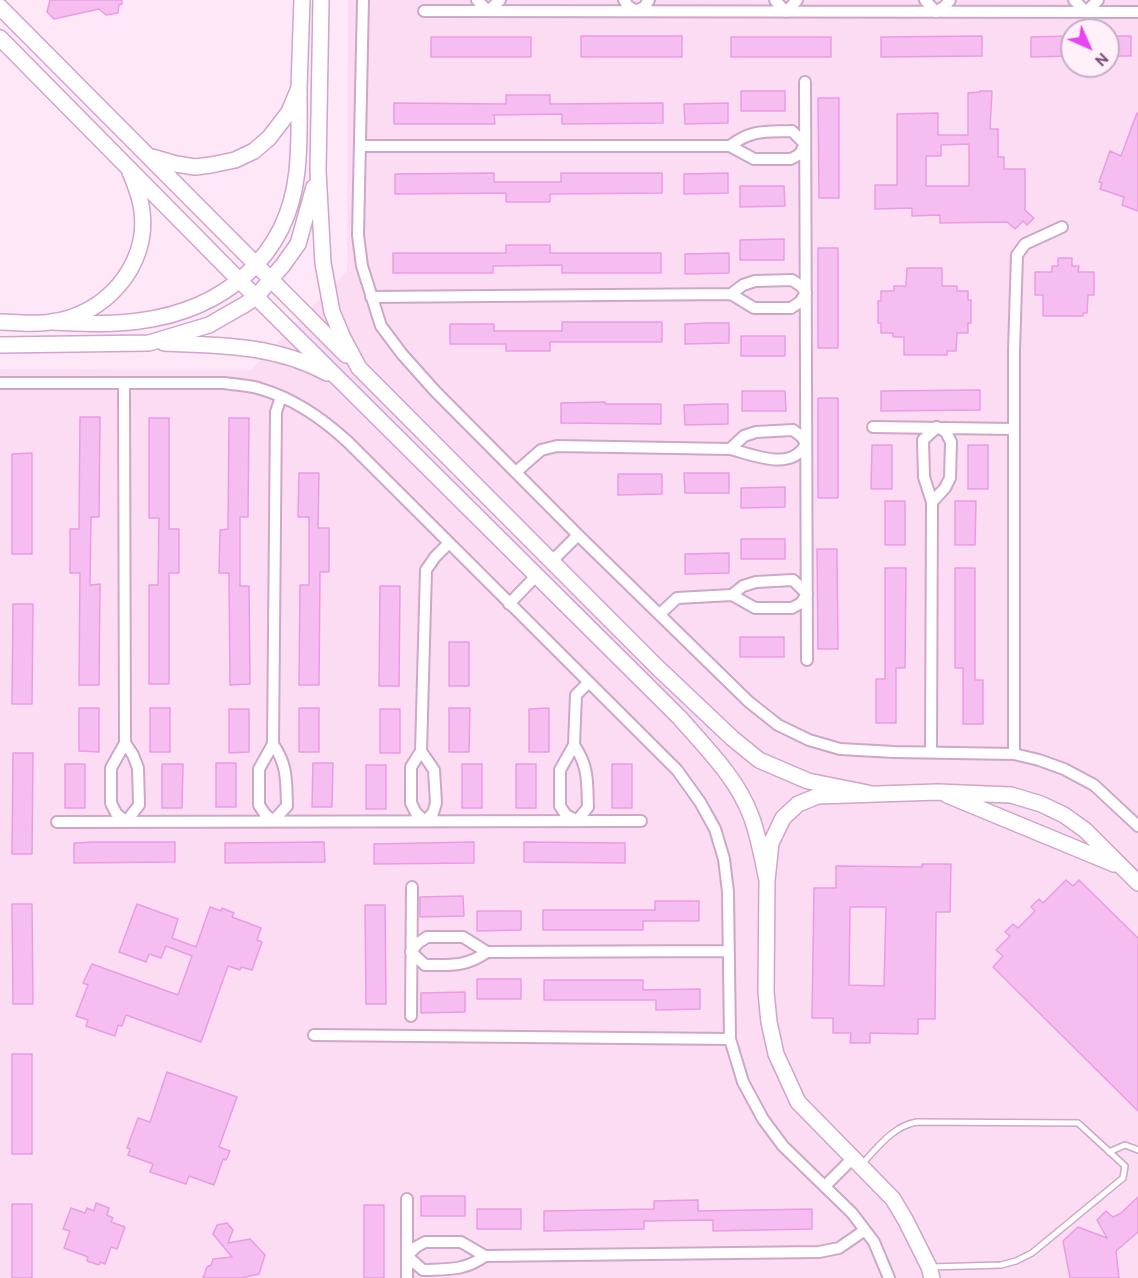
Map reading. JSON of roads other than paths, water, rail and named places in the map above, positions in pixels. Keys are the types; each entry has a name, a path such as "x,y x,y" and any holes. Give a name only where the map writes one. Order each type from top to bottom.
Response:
{"main road":[{"path":"0,322 139,321 197,306 221,294 257,265 271,246 289,207 297,172 302,0"},
{"path":"321,0 318,171 323,263 332,312 359,368"},
{"path":"0,7 657,667 732,738 759,760 808,781 868,794"},
{"path":"0,38 240,281 680,718 720,763 738,790 758,837 767,880"},
{"path":"62,101 77,85"},
{"path":"148,156 195,167 235,160 254,151 280,126 299,88"},
{"path":"52,322 82,313 93,307 116,290 133,264 139,247 142,212 129,169"},
{"path":"149,343 209,325 256,297 272,280 298,244 318,171"},
{"path":"0,345 149,343 255,348 311,365 342,382"},
{"path":"433,473 448,457"},
{"path":"642,681 657,667"},
{"path":"938,792 1122,867"},
{"path":"930,1273 893,1199 798,1102 776,1054 769,1022 766,992 767,880 771,843 783,818 798,804 818,796 938,792 1011,795 1041,804 1064,815 1085,830 1137,879"}],"street":[{"path":"363,0 358,235 362,266 381,326 435,391 749,702 778,725 809,740 840,749 1014,754 1064,769 1094,785 1138,826"},
{"path":"477,0 488,11"},
{"path":"488,11 500,0"},
{"path":"624,0 636,11"},
{"path":"636,11 644,7 649,0"},
{"path":"775,0 786,12"},
{"path":"786,12 797,0"},
{"path":"925,0 936,12"},
{"path":"936,12 950,0"},
{"path":"1074,0 1086,12"},
{"path":"1086,12 1098,0"},
{"path":"424,11 1138,12"},
{"path":"805,82 807,660"},
{"path":"730,146 742,137 755,133 792,131 805,144"},
{"path":"361,146 730,146 754,159 791,159 800,154 805,144"},
{"path":"1014,754 1014,429 1017,255 1025,244 1062,227"},
{"path":"731,294 742,285 755,281 792,280 806,293"},
{"path":"371,297 731,294 754,308 791,308 800,302 806,293"},
{"path":"0,383 224,383 260,388 302,406 327,422 677,770 700,802 715,829 724,859 728,892 730,1039 743,1082 763,1119 783,1146 852,1213 874,1242 889,1278"},
{"path":"124,384 125,743 111,768 111,804 116,813 126,822"},
{"path":"273,821 259,805 259,769 273,744 276,412 281,396"},
{"path":"873,427 937,426 1014,429"},
{"path":"932,502 945,488 950,478 951,442 946,432 937,426"},
{"path":"931,752 932,502 924,477 923,440 937,426"},
{"path":"730,449 744,436 756,432 793,430 802,437 806,444"},
{"path":"516,472 540,450 557,446 730,449 755,458 792,458 801,453 806,444"},
{"path":"552,561 578,535"},
{"path":"425,821 416,813 411,803 411,767 422,751 426,570 449,543"},
{"path":"509,603 536,576"},
{"path":"732,595 743,586 756,582 793,580 807,594"},
{"path":"660,614 677,598 732,595 755,608 792,608 801,603 807,594"},
{"path":"577,821 566,815 560,806 560,770 574,745 576,695 588,683"},
{"path":"125,743 138,768 139,805 126,822"},
{"path":"273,744 286,769 287,806 273,821"},
{"path":"574,745 587,770 588,807 577,821"},
{"path":"422,751 434,770 436,803 433,813 425,821"},
{"path":"57,822 640,821"},
{"path":"411,1016 412,887"},
{"path":"411,952 417,943 427,937 463,937 488,951 728,951"},
{"path":"411,952 425,965 462,964 476,960 488,951"},
{"path":"314,1035 730,1039"},
{"path":"825,1186 857,1161"},
{"path":"407,1199 407,1278"},
{"path":"407,1256 425,1242 461,1242 486,1256 819,1252 838,1248 865,1230"},
{"path":"407,1256 423,1270 460,1269 486,1256"}],"lane":[{"path":"857,1161 897,1129 917,1122 1077,1123 1125,1166 1123,1178 1032,1253 1001,1265 930,1273"},
{"path":"1109,1152 1125,1145 1138,1150"}]}
